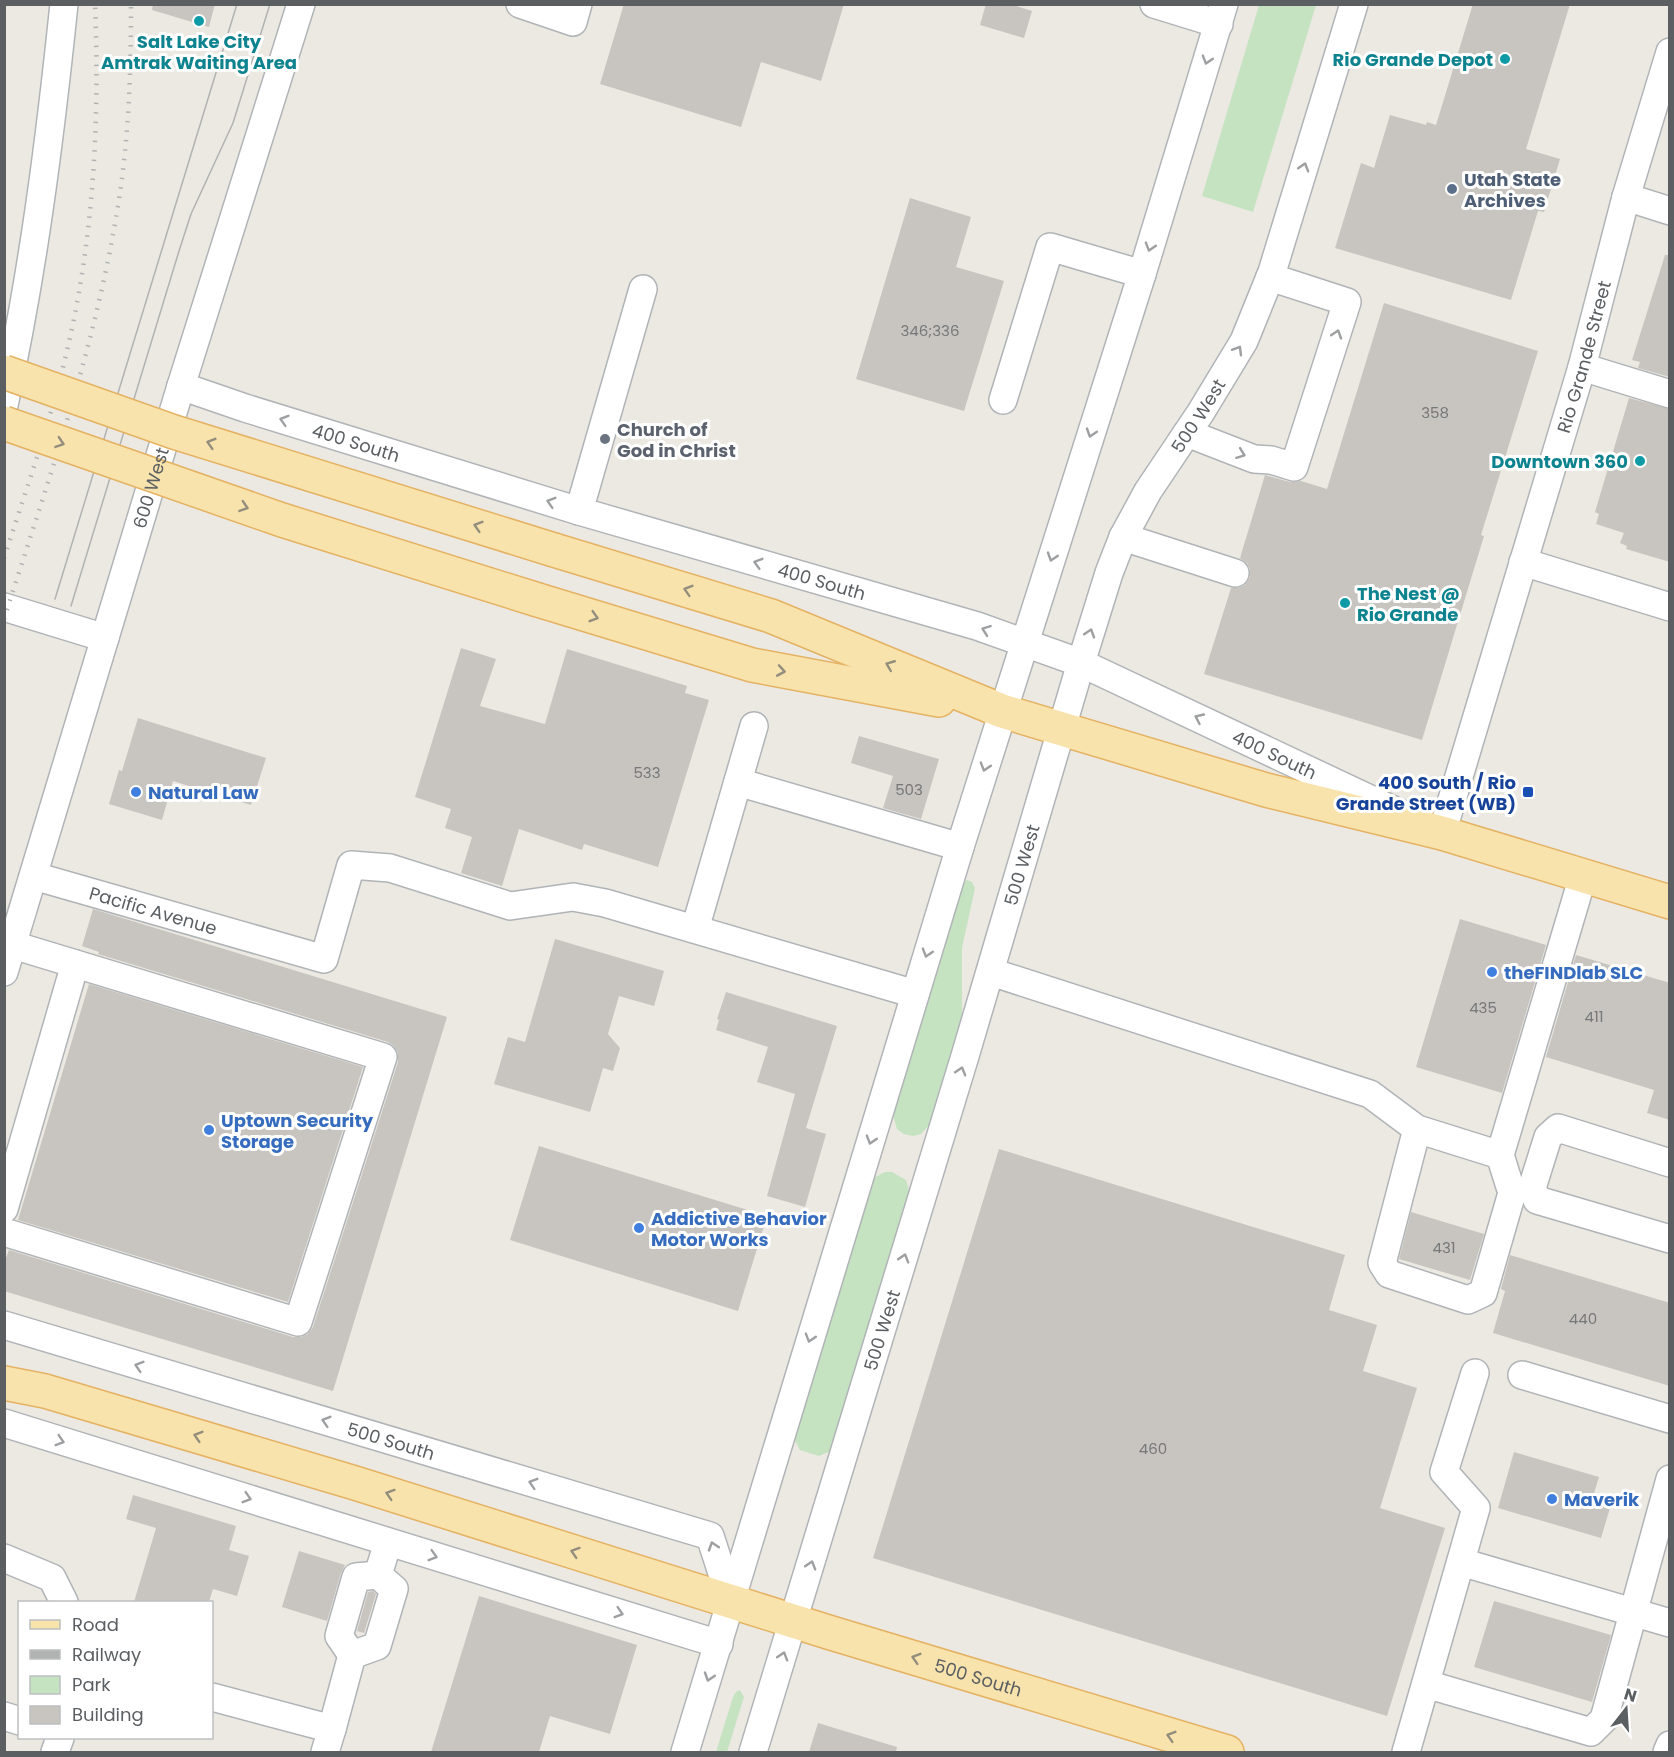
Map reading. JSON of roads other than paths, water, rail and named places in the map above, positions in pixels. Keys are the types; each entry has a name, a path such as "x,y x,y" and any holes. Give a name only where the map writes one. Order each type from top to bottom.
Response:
{"main road":[{"name":"400 South","path":"4,372 174,432 771,616 1002,711 1266,790 1442,833 1670,902"},
{"name":"400 South","path":"4,423 282,520 752,665 1002,711"},
{"name":"500 South","path":"4,1383 45,1390 355,1483 794,1621 1227,1752"}],"street":[{"path":"4,405 20,329 43,186 64,4"},
{"name":"600 West","path":"4,972 181,386 301,4"},
{"path":"520,4 573,22 578,4"},
{"path":"685,1752 960,847 1142,274 1221,14 1154,4"},
{"name":"500 West","path":"753,1752 991,972 1081,663 1123,537 1149,491 1244,341 1270,277 1354,4"},
{"name":"Rio Grande Street","path":"1442,833 1582,368 1626,197 1670,52"},
{"path":"1626,197 1670,211"},
{"path":"1003,400 1050,247 1142,274"},
{"path":"1187,433 1254,459 1271,460 1294,467 1347,302 1270,277"},
{"path":"579,511 643,289"},
{"path":"1582,368 1670,394"},
{"name":"400 South","path":"181,386 245,408 579,511 977,626 1081,663 1442,833"},
{"path":"1123,537 1235,573"},
{"path":"1523,562 1670,607"},
{"path":"4,607 105,638"},
{"path":"754,726 695,929 915,994"},
{"path":"738,782 960,847"},
{"name":"Pacific Avenue","path":"34,876 324,959 351,865 390,868 510,906 573,897 604,903 695,929"},
{"path":"1417,1129 1383,1263 1389,1274 1468,1300 1483,1293 1512,1192 1500,1155 1583,876"},
{"path":"4,1232 298,1322 383,1057 13,945"},
{"path":"4,1209 75,964"},
{"path":"991,972 1370,1094 1417,1129 1500,1155"},
{"path":"1670,1163 1558,1128 1548,1137 1532,1188 1537,1200 1670,1239"},
{"name":"500 South","path":"4,1325 710,1536 731,1601"},
{"path":"1406,1752 1476,1508 1444,1472 1475,1373"},
{"path":"1522,1375 1670,1419"},
{"path":"4,1423 719,1644"},
{"path":"1426,1684 1591,1732 1604,1719 1670,1479"},
{"path":"378,1575 388,1542"},
{"path":"4,1558 52,1578 64,1601"},
{"path":"1461,1562 1670,1623"},
{"path":"213,1697 329,1741 352,1655 339,1636 356,1577 378,1575 394,1589 377,1646 352,1655"},
{"path":"1667,1752 1670,1745"}],"tram line":[{"path":"55,599 237,4"},
{"path":"71,606 191,214 233,123 270,4"}],"railway":[{"path":"4,558 56,395 73,326 81,280 95,143 95,4"},
{"path":"4,619 70,411 110,253 127,127 131,4"}],"place":[{"name":"Salt Lake City Amtrak Waiting Area","path":"199,21"},
{"name":"Rio Grande Depot","path":"1505,59"},
{"name":"Utah State Archives","path":"1452,189"},
{"name":"Church of God in Christ","path":"605,439"},
{"name":"Downtown 360","path":"1640,461"},
{"name":"The Nest @ Rio Grande","path":"1345,603"},
{"name":"Natural Law","path":"136,792"},
{"name":"400 South / Rio Grande Street (WB)","path":"1528,792"},
{"name":"theFINDlab SLC","path":"1492,972"},
{"name":"Uptown Security Storage","path":"209,1130"},
{"name":"Addictive Behavior Motor Works","path":"639,1228"},
{"name":"Maverik","path":"1552,1499"}]}
